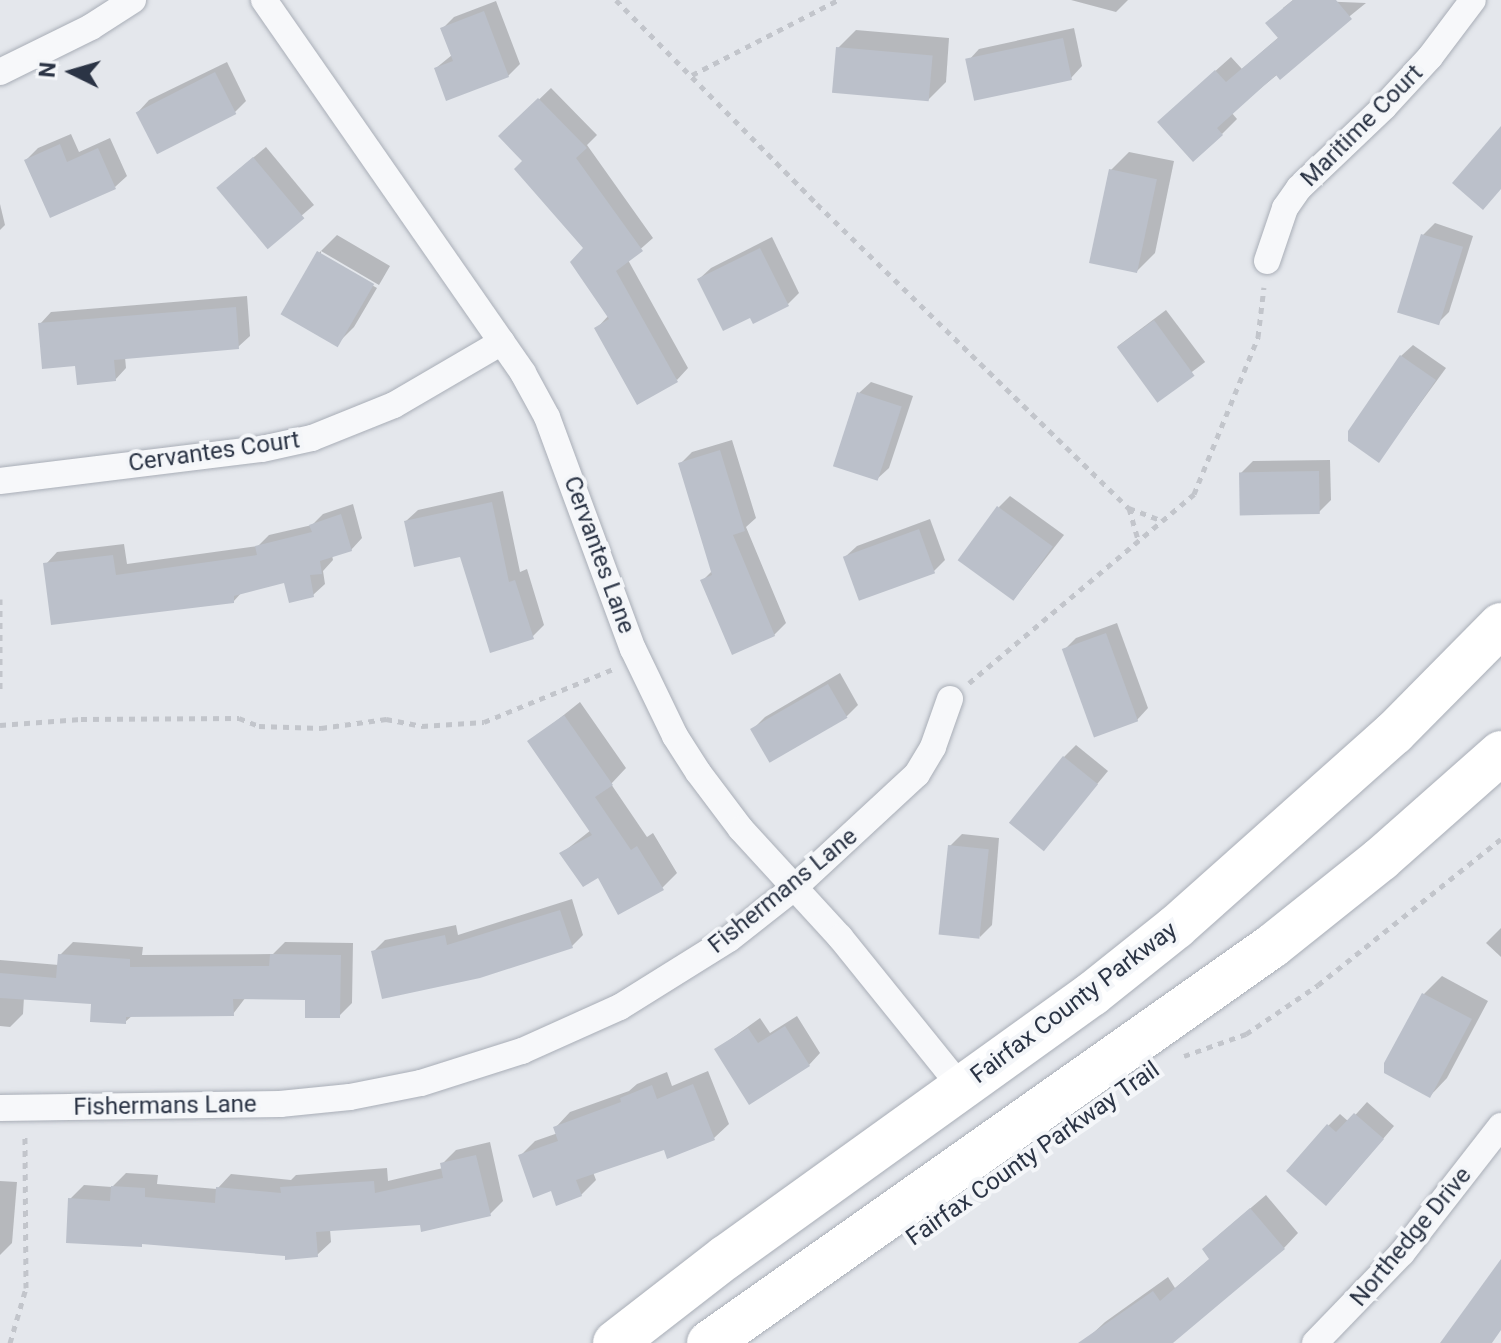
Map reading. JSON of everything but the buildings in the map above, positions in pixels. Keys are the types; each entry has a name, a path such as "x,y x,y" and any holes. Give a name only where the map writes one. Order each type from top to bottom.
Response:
{"highway":[{"name":"Fairfax County Parkway","path":"615,1343 726,1257 1092,994 1240,872 1394,733 1501,625"},
{"path":"709,1343 1272,946 1381,859 1501,753"}],"street":[{"path":"0,72 91,27 133,0"},
{"name":"Cervantes Lane","path":"264,0 502,342 547,417 633,649 675,736 698,772 741,829 840,937 962,1088"},
{"name":"Maritime Court","path":"1267,261 1285,208 1299,188 1384,107 1430,57 1473,0"},
{"name":"Cervantes Court","path":"0,481 262,449 312,438 394,405 502,342"},
{"name":"Fishermans Lane","path":"13,1107 280,1104 350,1097 421,1083 522,1051 620,1007 729,939 795,887 917,774 933,747 950,699"},
{"name":"Northedge Drive","path":"1315,1343 1402,1253 1501,1126"}],"path":[{"path":"616,0 817,204 1129,508 1164,522"},
{"path":"692,75 838,0"},
{"path":"950,699 1194,494 1258,337 1267,261"},
{"path":"1129,508 1138,539"},
{"path":"0,599 0,694"},
{"path":"0,725 81,719 239,718 259,726 321,728 386,719 422,726 484,722 640,660"},
{"name":"Fairfax County Parkway Trail","path":"1174,1058 1209,1049 1246,1034 1318,985 1501,839"},
{"path":"10,1343 26,1288 13,1107"}]}
